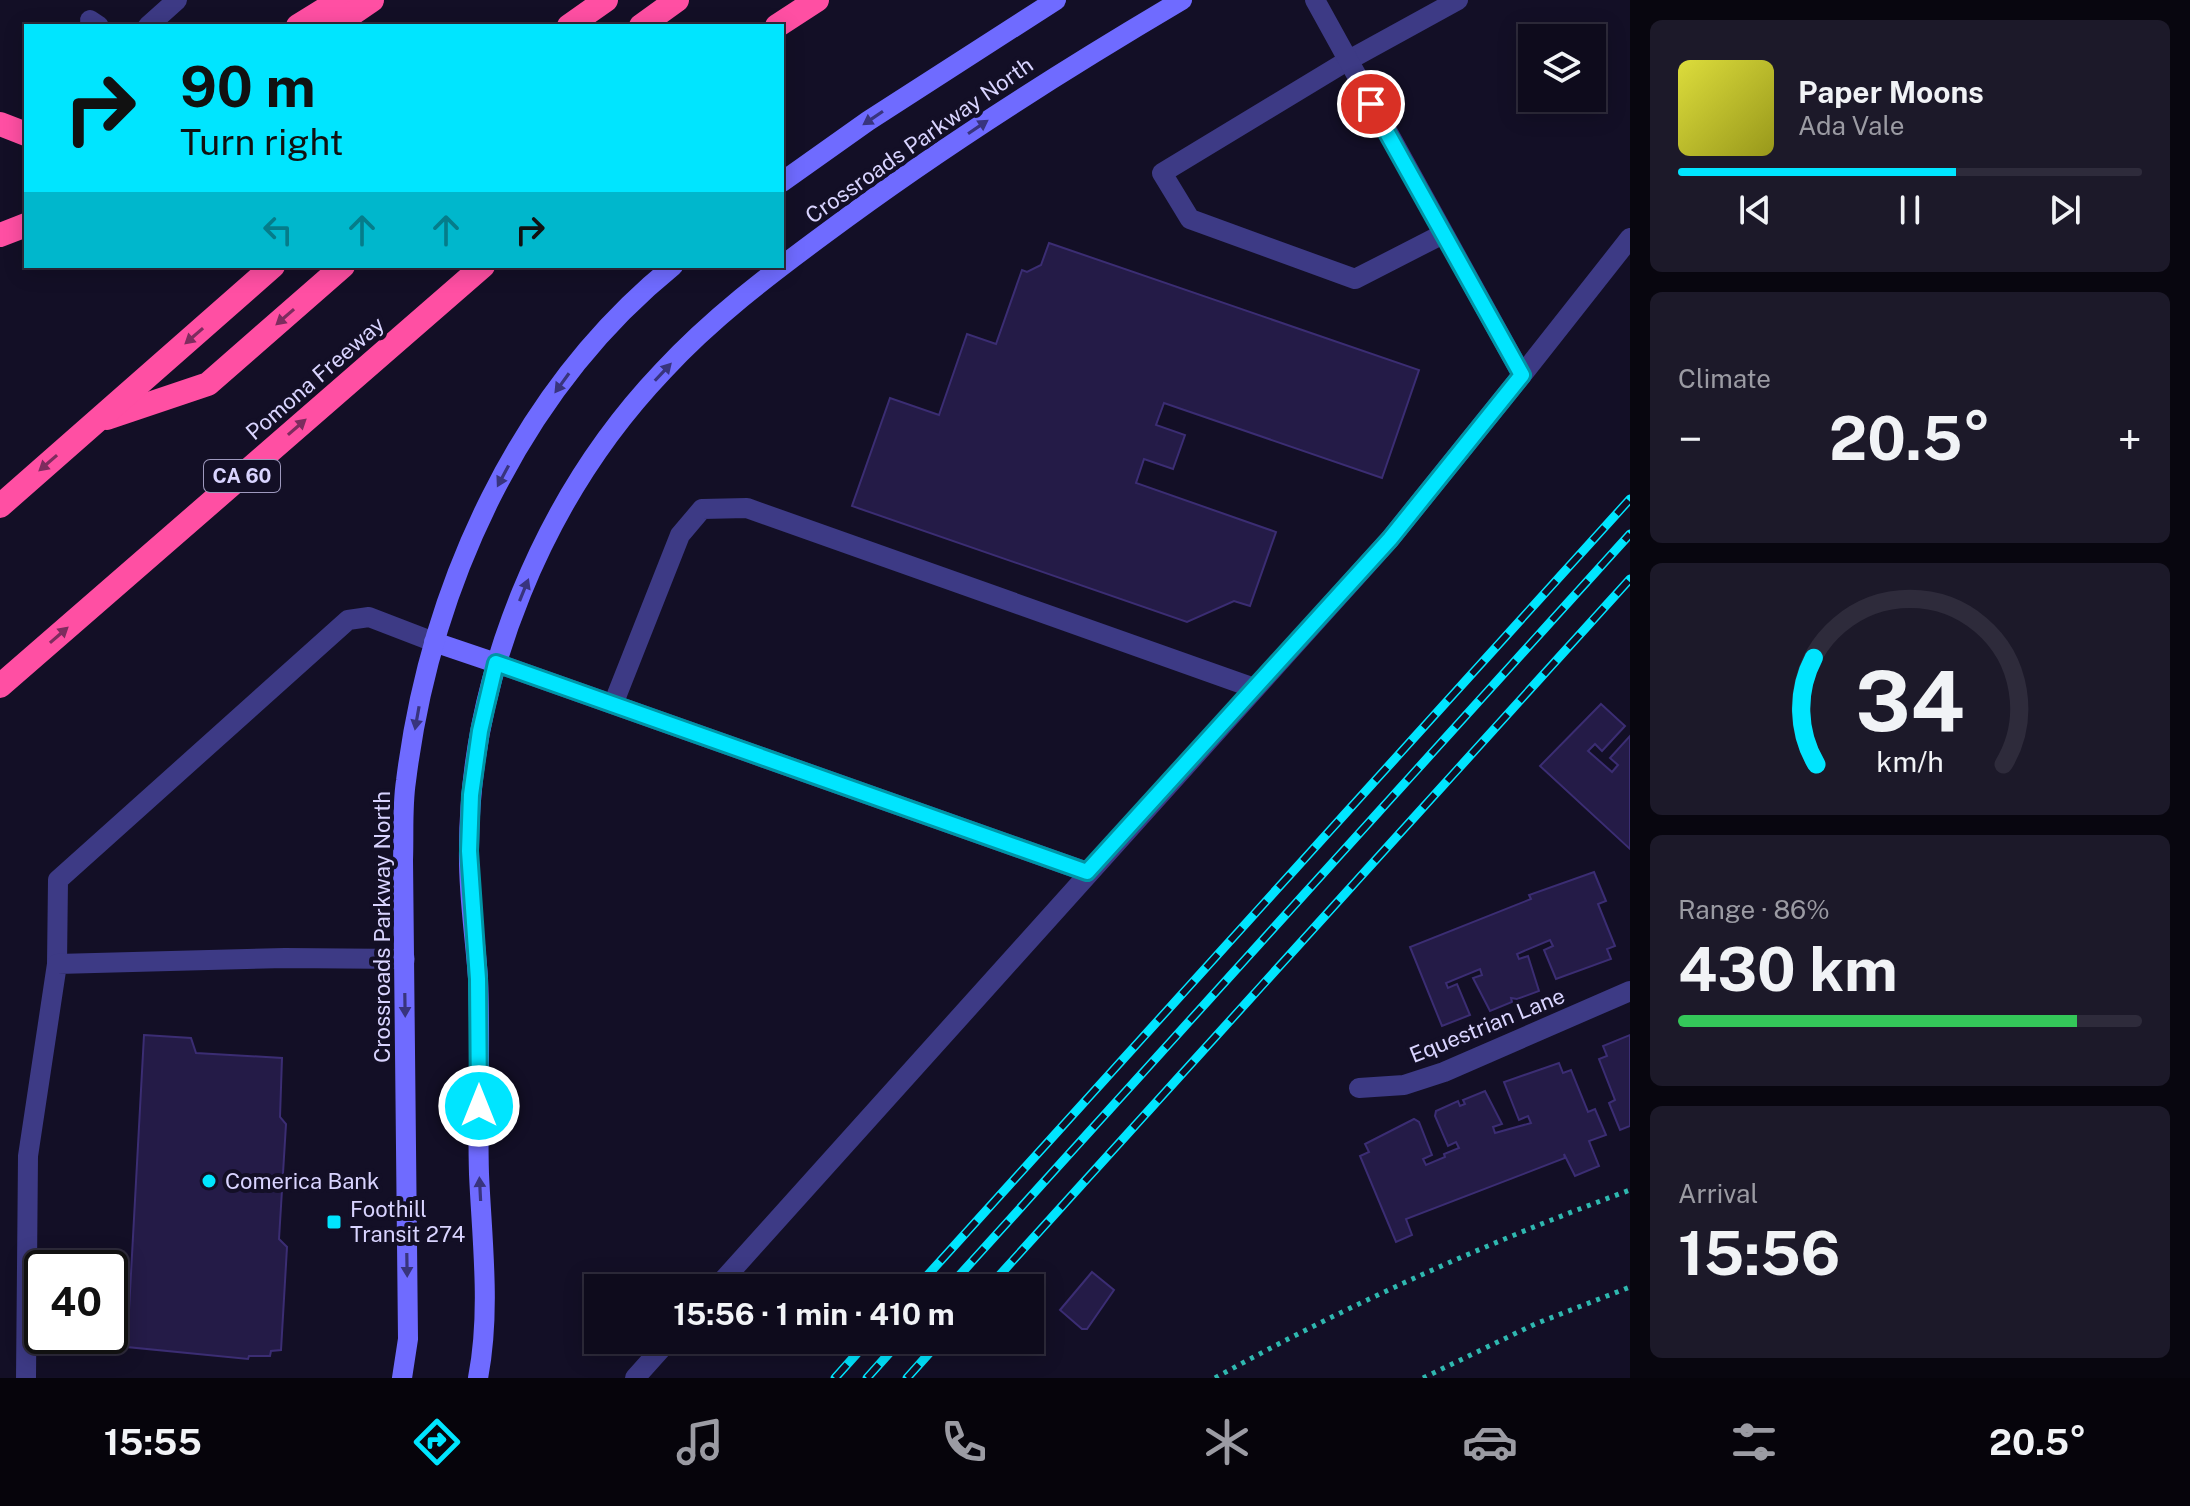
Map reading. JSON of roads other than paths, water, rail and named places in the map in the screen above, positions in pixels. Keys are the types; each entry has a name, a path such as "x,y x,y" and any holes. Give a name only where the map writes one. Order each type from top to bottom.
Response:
{"highway":[{"path":"301,24 340,0"},
{"path":"337,24 372,0"},
{"path":"572,24 606,0"},
{"path":"644,24 677,0"},
{"path":"780,24 817,0"},
{"path":"0,124 24,133"},
{"path":"0,235 24,226"},
{"path":"0,506 271,268"},
{"path":"97,421 208,384 341,268"},
{"name":"Pomona Freeway","path":"0,686 481,268"}],"street":[{"path":"150,24 177,0"},
{"name":"Crossroads Parkway North","path":"784,181 868,121 1056,0"},
{"name":"Crossroads Parkway North","path":"784,265 889,186 1065,69 1182,0"},
{"path":"1315,0 1522,375"},
{"path":"1443,234 1355,279 1190,219 1162,173 1347,61 1458,0"},
{"path":"728,1274 1087,872 1390,539 1630,238"},
{"name":"Crossroads Parkway North","path":"402,1378 408,1339 405,783 434,642 454,576 484,511 543,409 581,357 644,289 670,268"},
{"name":"Crossroads Parkway North","path":"478,1378 485,1278 479,1169 478,979 469,851 471,795 480,731 496,663 527,583 563,508 612,432 663,371 781,268"},
{"path":"614,702 680,535 702,509 747,508 1254,688"},
{"path":"26,1378 28,1156 57,964 58,880 348,620 369,617 1087,872"},
{"path":"57,964 285,958 405,959"},
{"name":"Equestrian Lane","path":"1359,1088 1404,1085 1444,1072 1630,991"},
{"path":"635,1378 656,1354"}],"railway":[{"path":"929,1274 1630,499"},
{"path":"961,1274 1630,534"},
{"path":"1001,1274 1630,579"},
{"path":"835,1378 856,1354"},
{"path":"867,1378 888,1354"},
{"path":"907,1378 928,1354"}],"place":[{"name":"Comerica Bank","path":"209,1181"},
{"name":"Foothill Transit 274","path":"334,1222"}]}
